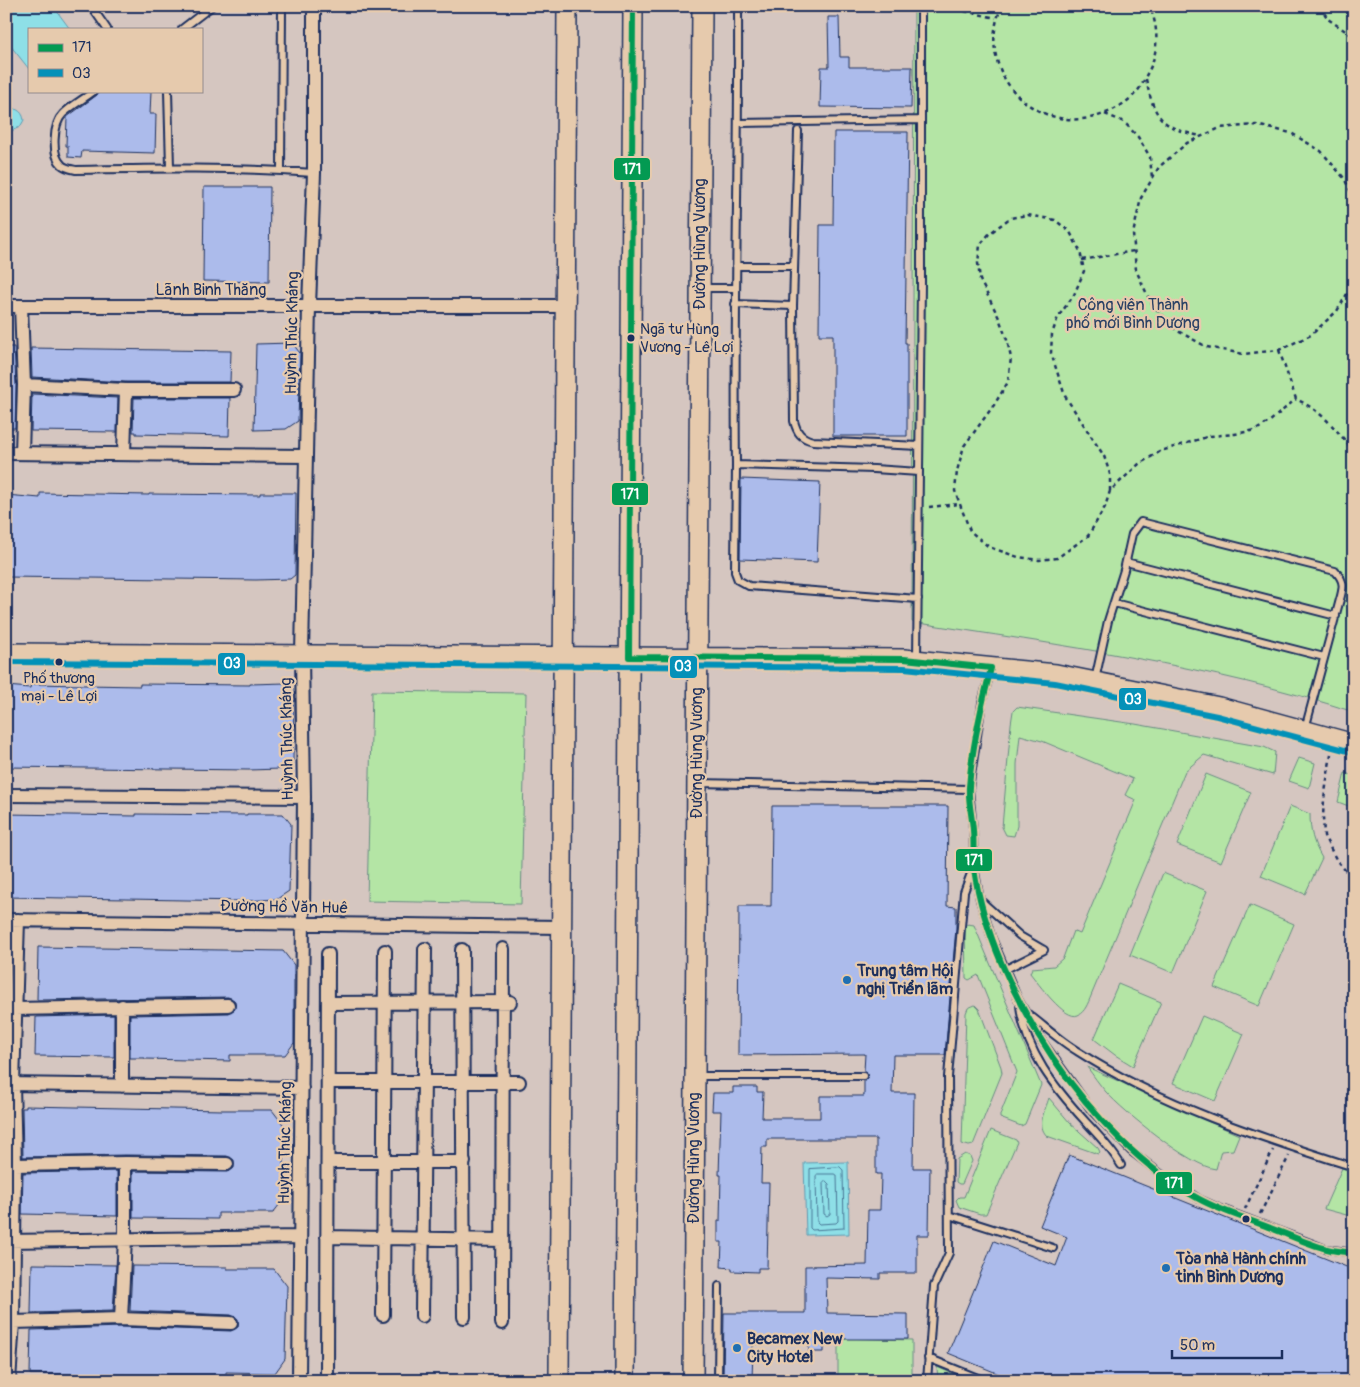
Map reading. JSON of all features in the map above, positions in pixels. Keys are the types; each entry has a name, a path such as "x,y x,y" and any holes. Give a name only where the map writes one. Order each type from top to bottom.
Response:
{"main road":[{"path":"559,1381 567,6"},
{"path":"625,1381 634,6"},
{"name":"Đường Hùng Vương","path":"693,1381 702,6"},
{"path":"6,653 698,656 917,660 1056,674 1219,707 1345,742"}],"street":[{"name":"Huỳnh Thúc Kháng","path":"299,1381 304,797 302,654 309,306 314,173 314,6"},
{"name":"Lãnh Binh Thăng","path":"6,306 565,306"},
{"path":"21,306 24,385 22,453"},
{"path":"24,385 126,390 234,390"},
{"path":"124,454 126,390"},
{"path":"6,453 306,456"},
{"path":"6,795 304,797"},
{"path":"9,1381 13,1322 10,1241 15,1165 10,1084 15,1009 12,920"},
{"name":"Đường Hồ Văn Huê","path":"12,920 561,927"},
{"path":"422,1316 425,949"},
{"path":"462,950 464,1318"},
{"path":"502,1323 503,1082 507,1002 503,950"},
{"path":"383,1315 385,951"},
{"path":"327,1381 328,954"},
{"path":"328,1003 507,1002"},
{"path":"15,1009 228,1005"},
{"path":"122,1006 122,1086"},
{"path":"328,1082 519,1082"},
{"path":"10,1084 302,1088"},
{"path":"328,1162 464,1162"},
{"path":"121,1319 125,1239 125,1163"},
{"path":"15,1165 227,1164"},
{"path":"10,1241 300,1237"},
{"path":"327,1237 502,1240"},
{"path":"13,1322 121,1319 231,1323"}],"lane":[{"path":"91,6 106,28"},
{"path":"183,28 212,6"},
{"path":"281,170 282,6"},
{"path":"738,6 739,123 735,304 735,572 738,580 758,588 918,599"},
{"path":"917,660 921,6"},
{"path":"93,92 63,114 58,121 55,129 55,152 57,159 62,165 76,170 170,168 281,170 314,173"},
{"path":"168,92 170,168"},
{"path":"739,123 921,120"},
{"path":"798,131 793,306 794,422 796,431 803,438 813,441 919,446"},
{"path":"736,266 794,266"},
{"path":"700,288 736,288"},
{"path":"735,304 793,306"},
{"path":"736,465 919,472"},
{"path":"1095,682 1132,534 1141,522 1335,571 1342,578 1343,588 1305,731"},
{"path":"1126,562 1336,616"},
{"path":"1114,603 1324,657"},
{"path":"991,668 982,703 969,789 974,867 980,900 1004,970 1042,1041 1092,1111 1131,1151 1166,1178 1199,1199 1256,1222 1326,1249 1354,1253"},
{"path":"697,783 969,789"},
{"path":"927,1381 934,1286 949,1253 948,1077 964,892 974,867"},
{"path":"980,900 1020,936 1044,950 1004,970"},
{"path":"1020,1002 1021,1017 1034,1051 1051,1081 1111,1149 1121,1165"},
{"path":"1025,1012 1076,1051 1172,1102 1293,1148 1354,1167"},
{"path":"695,1076 863,1076"},
{"path":"949,1215 1053,1248"},
{"path":"718,1381 719,1286"},
{"path":"928,1358 985,1381"}],"path":[{"path":"941,6 996,18"},
{"path":"1002,6 996,18 994,46 1000,73 1016,96 1038,112 1065,120 1092,118 1105,114 1118,108 1139,89 1152,65 1156,40 1149,6"},
{"path":"1320,6 1328,19 1354,37"},
{"path":"1145,78 1155,112 1166,123 1181,132 1202,136"},
{"path":"1105,114 1124,122 1138,137 1150,157 1152,178"},
{"path":"1354,199 1344,178 1321,151 1291,134 1256,126 1220,128 1187,143 1159,167 1140,198 1133,234 1136,270 1151,303 1176,330 1208,348 1243,354 1279,350 1312,335 1337,311 1354,282"},
{"path":"1028,215 1055,220 1070,232 1080,250 1082,260 1084,271 1074,295 1058,316 1052,334 1051,353 1065,396 1104,456 1110,474 1110,491 1105,507 1088,536 1074,547 1057,558 1039,560 1018,558 989,547 970,531 955,492 957,471 964,446 1008,382 1011,358 999,318 980,280 978,263 980,245 989,234 1010,218 1028,215"},
{"path":"1082,260 1134,251"},
{"path":"1279,350 1296,399 1312,406 1337,430 1354,452"},
{"path":"1110,491 1139,464 1161,451 1210,436 1256,430 1269,422 1296,399"},
{"path":"928,507 960,504"},
{"path":"1345,742 1334,742 1327,770 1323,817 1324,836 1337,861 1354,880"},
{"path":"1242,1216 1277,1142"},
{"path":"1256,1222 1293,1148"}],"green space":[{"name":"Công viên Thành phố mới Bình Dương","path":"914,6 1354,6 1354,712 1245,681 1190,669 1079,648 912,622"},
{"path":"372,691 526,693 521,904 367,901"},
{"path":"1017,707 1135,724 1264,747 1275,752 1273,775 1204,755 1185,771 1089,1001 1084,1010 1078,1015 1073,1015 1059,1007 1030,973 1032,968 1054,966 1063,958 1073,931 1080,934 1136,800 1125,795 1133,779 1042,741 1020,735 1017,764 1017,826 1014,836 1006,835 1002,827 1011,724 1013,711"},
{"path":"1299,758 1315,763 1309,788 1289,781"},
{"path":"1345,773 1354,776 1354,808 1338,802"},
{"path":"1206,774 1251,792 1221,862 1177,845"},
{"path":"1290,806 1310,814 1313,837 1322,858 1305,894 1261,876"},
{"path":"1163,873 1207,891 1173,973 1130,955"},
{"path":"1250,905 1294,924 1259,1006 1214,987"},
{"path":"968,924 974,925 1041,1085 1025,1124 1021,1126 1000,1118 1017,1072 978,975 969,980 966,978 965,926"},
{"path":"1118,984 1161,1002 1133,1066 1094,1039"},
{"path":"975,1005 979,1009 1002,1073 973,1145 969,1146 962,1144 966,1013 968,1008"},
{"path":"1202,1016 1244,1034 1215,1101 1173,1083"},
{"path":"1087,1067 1239,1135 1233,1150 1221,1151 1216,1169 1191,1159 1158,1137 1127,1112 1106,1092"},
{"path":"1049,1098 1070,1123 1098,1148 1100,1152 1098,1154 1047,1136 1042,1123"},
{"path":"991,1130 1017,1142 986,1214 980,1214 959,1207 956,1200 959,1197 964,1197"},
{"path":"965,1154 970,1156 972,1161 962,1184 959,1184 956,1182 957,1159"},
{"path":"1342,1168 1354,1172 1354,1217 1324,1209"},
{"path":"838,1338 912,1340 912,1381 838,1381"},
{"path":"937,1367 969,1381 938,1381"}],"water":[{"path":"6,6 53,6 69,28 28,28 28,68 6,40"},
{"path":"6,105 20,111 24,120 20,127 9,132 6,137"},
{"path":"848,1162 849,1234 806,1235 804,1163"}],"building":[{"path":"828,17 839,17 840,57 849,57 849,67 912,67 911,108 820,107 821,67 829,67"},
{"path":"98,92 151,92 150,114 156,114 155,153 82,151 81,158 68,157 68,146 66,146 67,117"},
{"path":"834,132 908,132 905,343 907,343 907,436 833,436 833,335 819,335 820,225 833,225"},
{"path":"204,187 270,187 269,282 203,281"},
{"path":"292,343 300,353 298,421 286,429 254,430 256,344"},
{"path":"6,347 14,347 16,385 15,428 6,428"},
{"path":"31,348 231,351 230,382 126,382 32,377"},
{"path":"32,394 118,398 117,432 31,431"},
{"path":"134,398 230,398 229,436 136,434 136,432 133,432"},
{"path":"741,479 820,482 817,562 740,559"},
{"path":"40,493 260,495 260,493 296,493 295,575 290,579 256,580 6,577 6,495 40,498"},
{"path":"286,683 294,694 293,761 280,769 6,767 6,686 30,688 31,684 140,686 140,684 250,685"},
{"path":"772,806 948,806 947,906 956,907 956,928 945,1055 893,1055 892,1093 914,1093 913,1168 930,1168 929,1235 917,1235 917,1273 880,1273 880,1279 826,1278 827,1313 908,1314 908,1339 824,1339 824,1352 809,1352 809,1339 771,1339 771,1344 753,1344 752,1381 723,1381 724,1313 805,1313 805,1266 867,1265 868,1210 880,1210 881,1174 876,1174 876,1139 767,1139 767,1147 762,1147 761,1183 769,1183 767,1268 758,1268 758,1272 732,1271 732,1268 721,1267 722,1242 718,1242 718,1221 720,1221 721,1111 712,1111 713,1093 733,1093 733,1087 757,1087 757,1092 763,1092 762,1118 820,1118 820,1096 864,1096 864,1081 868,1076 864,1071 865,1054 738,1055 739,906 771,906"},
{"path":"6,814 136,816 136,814 283,814 291,824 289,891 277,899 245,901 6,897"},
{"path":"38,947 283,951 294,965 294,1043 285,1055 230,1055 230,1061 130,1058 130,1015 228,1013 235,1009 235,1001 228,997 37,1000"},
{"path":"114,1015 114,1057 35,1056 36,1017"},
{"path":"26,1106 272,1110 285,1127 283,1200 273,1213 218,1213 218,1219 133,1218 133,1171 227,1172 234,1168 234,1160 227,1156 23,1157 22,1108 26,1108"},
{"name":"Tòa nhà Hành chính tỉnh Bình Dương","path":"1069,1155 1354,1270 1354,1381 1016,1381 948,1353 994,1241 1056,1266 1067,1237 1040,1226"},
{"path":"117,1171 117,1216 22,1214 23,1173"},
{"path":"32,1264 116,1265 113,1311 31,1313"},
{"path":"132,1266 274,1269 287,1286 285,1359 275,1373 226,1372 226,1375 30,1374 31,1330 121,1327 231,1331 238,1327 238,1319 231,1315 130,1311"}],"transit line":[{"name":"171","path":"629,657 633,6"},
{"name":"171","path":"629,657 904,659 991,668"},
{"name":"03","path":"6,662 904,668 1055,683 1217,716 1352,752"},
{"name":"171","path":"991,668 977,727 969,787 974,869 984,916 1002,963 1025,1011 1053,1058 1085,1101 1121,1140 1159,1173 1199,1199 1224,1211 1305,1242 1333,1250 1354,1253"}],"place":[{"name":"Ngã tư Hùng Vương - Lê Lợi","path":"631,338"},
{"name":"Phố thương mại - Lê Lợi","path":"59,662"},
{"name":"Trung tâm Hội nghị Triển lãm","path":"847,980"},
{"name":"Tòa nhà Hành chính tỉnh Bình Dương","path":"1166,1268"},
{"name":"Becamex New City Hotel","path":"737,1348"}]}
